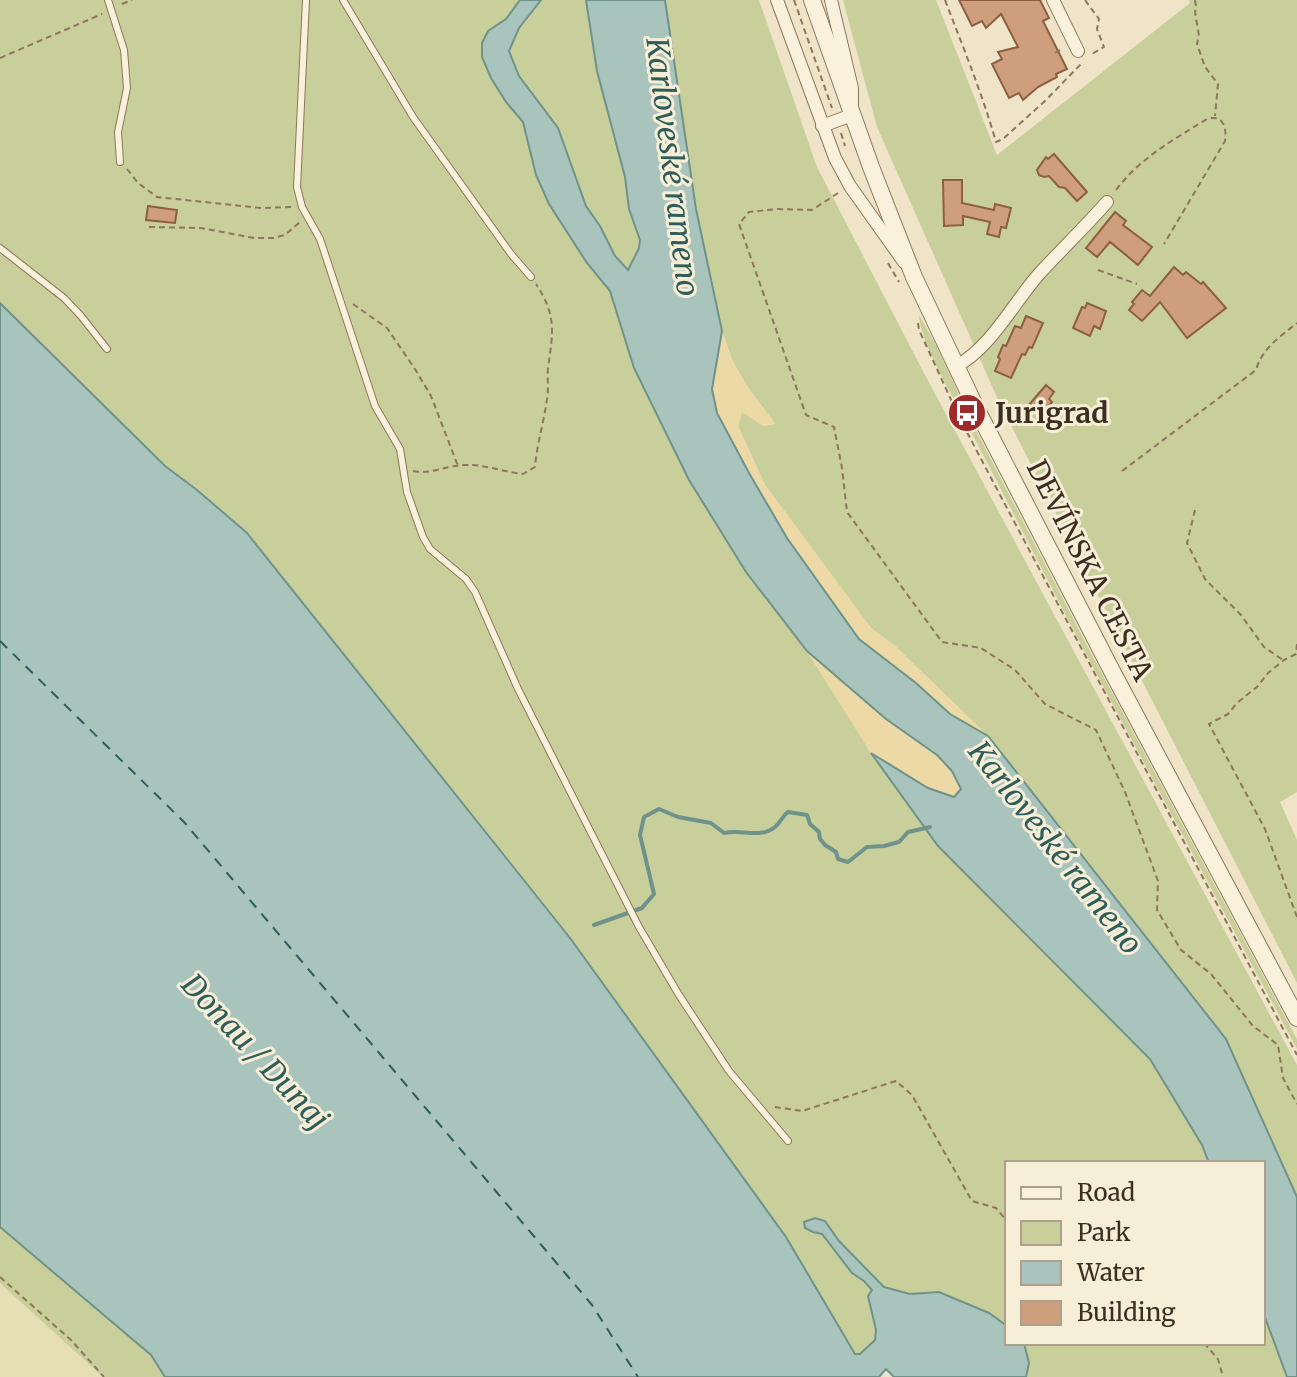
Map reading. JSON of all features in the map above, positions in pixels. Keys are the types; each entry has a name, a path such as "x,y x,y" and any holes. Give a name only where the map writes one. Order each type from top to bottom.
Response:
{"street":[{"path":"777,0 835,158 850,186 914,277"},
{"name":"DEVÍNSKA CESTA","path":"812,0 914,277 976,408 1297,1018"},
{"path":"820,120 852,115 852,88 831,0"},
{"path":"1053,0 1072,49"},
{"path":"956,366 966,361 1000,325 1038,275 1107,202"}],"lane":[{"path":"108,0 124,50 127,88 118,132 120,162"},
{"path":"306,0 297,187 302,207 320,239 375,406 400,449 407,492 423,537 430,549 466,579 475,592 518,689 624,900 679,995 729,1071 788,1141"},
{"path":"343,0 413,117 518,264 531,277"},
{"path":"0,248 64,298 107,349"}],"path":[{"path":"0,58 132,0"},
{"path":"945,0 979,86 996,142 1046,100 1088,57 1104,47 1098,34 1099,19 1085,0"},
{"path":"1195,0 1197,44 1205,67 1218,84 1215,117"},
{"path":"1055,53 1072,49"},
{"path":"1107,202 1126,176 1153,152 1215,117"},
{"path":"1164,244 1225,141 1225,125 1215,117"},
{"path":"120,162 138,183 157,197 261,208 302,207"},
{"path":"843,191 812,210 749,212 739,224 806,415 834,427 847,512 942,642 981,648 1015,670 1045,704 1096,730 1125,792 1158,881 1157,910 1181,950 1211,974 1253,1026 1278,1045 1283,1078 1297,1104"},
{"path":"149,227 201,228 254,238 273,238 285,235 307,216"},
{"path":"1098,270 1137,284"},
{"path":"403,470 422,473 458,466 483,466 523,474 535,467 548,396 553,339 552,319 546,302 531,277"},
{"path":"337,291 387,328 431,396 458,466"},
{"path":"1122,471 1256,370 1260,358 1276,338 1297,323"},
{"path":"1195,510 1187,543 1205,579 1241,615 1264,647 1284,660"},
{"path":"1297,644 1296,654 1268,673 1228,714 1209,724 1265,829 1297,917"},
{"path":"771,1107 802,1111 896,1081 912,1095 972,1201 996,1208 1005,1219"},
{"path":"0,1277 71,1340 104,1377"},
{"path":"1206,1345 1218,1359 1223,1377"}],"shaded area":[{"path":"0,1283 103,1377 0,1377"}],"green space":[{"path":"0,0 520,0 506,19 488,31 506,102 523,122 529,142 587,263 610,291 689,480 746,572 807,651 871,753 938,846 1150,1059 1202,1145 1208,1161 1005,1161 1005,1325 989,1313 939,1292 910,1294 884,1287 839,1241 825,1221 813,1232 822,1233 852,1273 873,1290 868,1296 876,1330 875,1340 860,1354 855,1354 786,1237 570,938 247,533 165,466 0,303"},
{"path":"541,0 586,0 597,71 625,177 629,209 640,240 628,271 615,256 586,206 558,128 519,76 509,51 519,28"},
{"path":"665,0 759,0 817,167 926,377 1297,1065 1297,1197 1226,1039 988,736 896,647 871,628 765,485 738,426 742,411 763,426 775,424 732,360 722,331 696,209"},
{"path":"843,0 936,0 997,155 1190,3 1189,0 1297,0 1297,792 1280,802 1297,840 1297,983 999,402 877,127"},
{"path":"919,315 965,407 959,409 935,363"},
{"path":"969,417 1297,1039 1297,1049 1088,658 965,420"},
{"path":"0,1227 151,1355 165,1377 103,1377 0,1283"},
{"path":"1265,1317 1287,1377 1026,1377 1029,1363 1024,1345 1265,1345"}],"sand":[{"path":"722,331 732,360 775,424 763,426 742,412 738,426 765,485 871,628 896,647 988,736 950,714 916,683 859,640 787,538 717,413 712,389"},
{"path":"807,651 886,719 937,755 952,771 961,789 954,797 928,788 871,753"}],"water":[{"name":"Karloveské rameno","path":"520,0 541,0 519,28 509,51 519,76 558,128 586,206 615,256 628,270 640,240 629,209 625,177 597,71 586,0 665,0 696,209 722,331 712,389 717,413 787,538 859,639 950,714 988,736 1226,1039 1297,1197 1297,1377 1287,1377 1265,1317 1265,1161 1208,1161 1202,1145 1150,1059 938,846 871,753 928,788 954,797 961,789 952,771 937,755 886,719 807,651 746,572 689,480 634,368 610,291 587,263 549,204 536,175 523,122 491,78 482,57 482,43 488,31 506,19"},
{"name":"Donau / Dunaj","path":"0,303 165,466 247,533 570,938 786,1237 855,1354 860,1354 875,1340 876,1330 868,1296 872,1290 852,1273 822,1234 805,1228 804,1222 815,1218 825,1221 839,1241 884,1287 910,1294 939,1292 989,1313 1005,1325 1005,1345 1024,1345 1029,1363 1026,1377 894,1377 886,1369 879,1377 165,1377 151,1355 0,1227"}],"building":[{"path":"959,0 1040,0 1049,18 1043,21 1067,69 1023,100 1019,93 1009,98 992,64 1002,59 998,52 1018,47 1001,14 986,28 982,21 972,26"},
{"path":"1054,154 1087,192 1077,201 1049,176 1039,175 1037,170 1046,157 1048,159"},
{"path":"943,180 962,180 962,203 994,210 995,204 1011,208 1006,228 1001,227 999,237 987,234 990,222 963,216 963,225 944,226"},
{"path":"148,206 177,210 175,223 146,220"},
{"path":"1115,212 1126,221 1123,225 1152,247 1138,265 1110,242 1097,257 1086,248"},
{"path":"1174,267 1183,275 1186,272 1201,284 1203,282 1226,308 1187,338 1160,302 1142,321 1129,310 1142,290 1150,296"},
{"path":"1087,303 1106,311 1100,329 1094,326 1090,336 1073,328 1082,307 1085,308"},
{"path":"1026,316 1043,323 1032,348 1029,347 1025,355 1022,354 1011,378 995,371 998,357 1015,326 1021,328"},
{"path":"1046,385 1054,392 1049,399 1052,402 1040,416 1028,406"}],"waterway":[{"path":"594,925 642,908 654,894 640,835 644,817 659,809 678,817 711,823 724,833 769,831 788,812 807,815 825,845 836,852 838,859 848,862 867,847 899,842 908,832 930,827"}],"ferry route":[{"path":"0,641 184,822 592,1305 638,1377"}],"place":[{"name":"Jurigrad","path":"967,413"}]}
